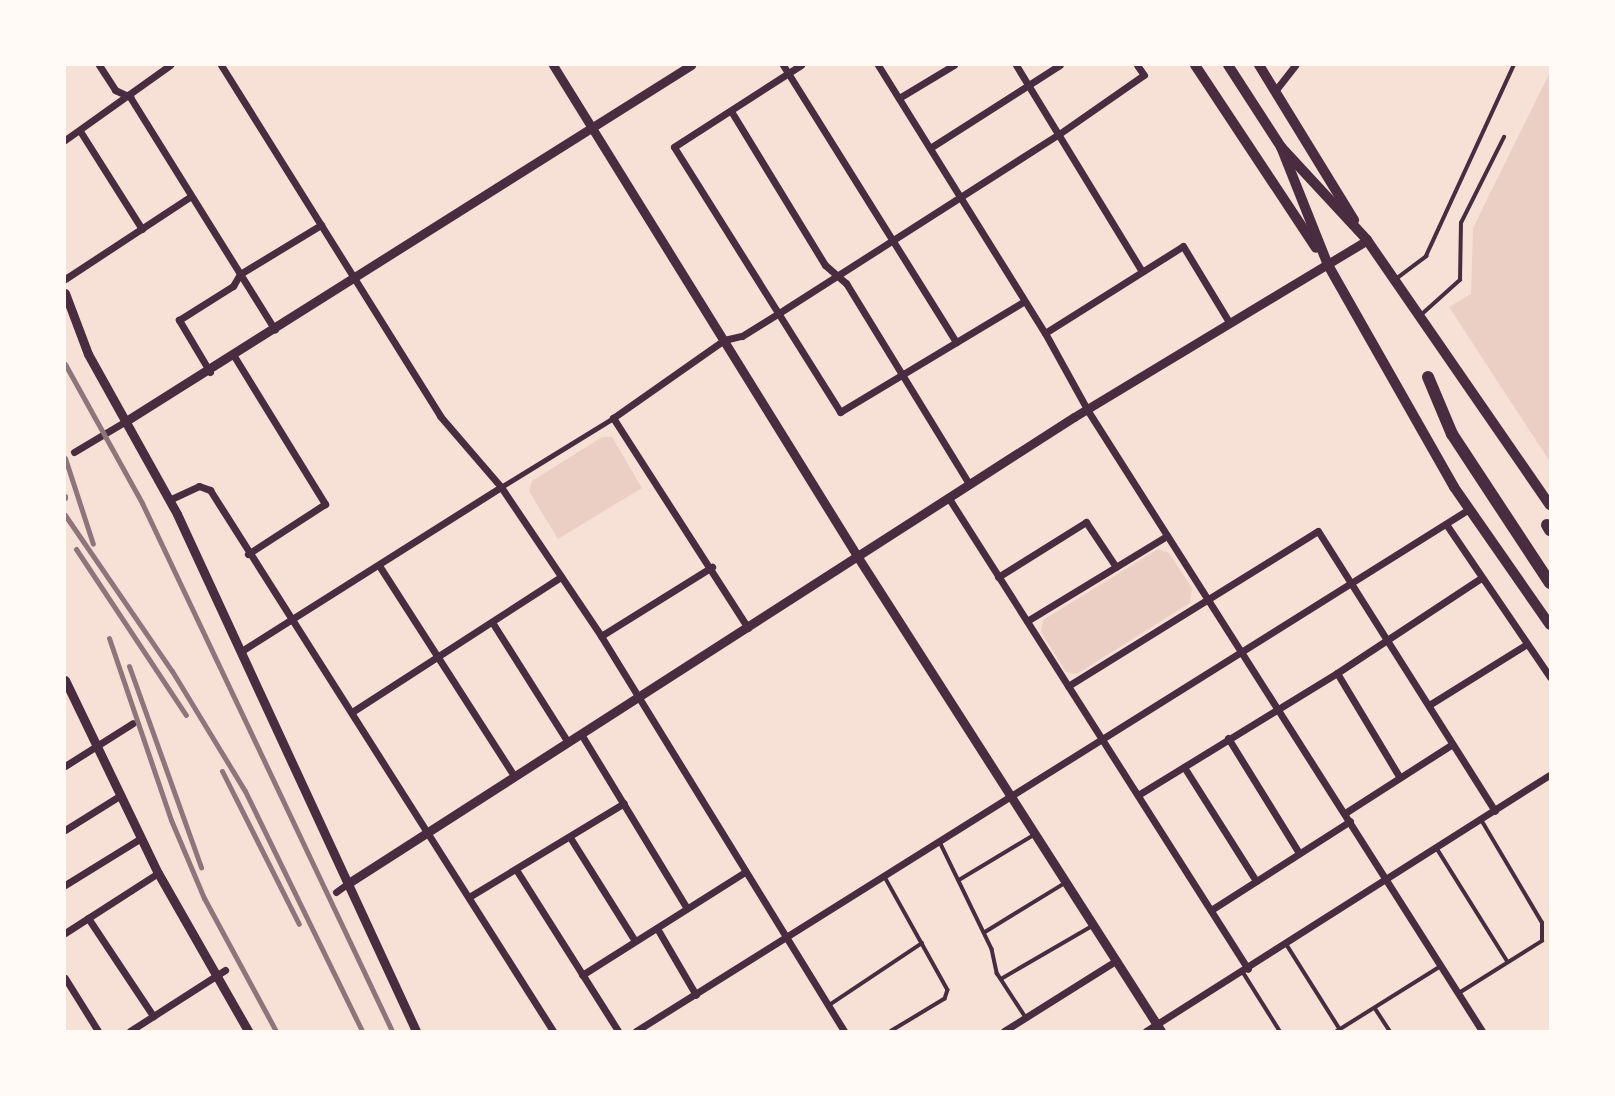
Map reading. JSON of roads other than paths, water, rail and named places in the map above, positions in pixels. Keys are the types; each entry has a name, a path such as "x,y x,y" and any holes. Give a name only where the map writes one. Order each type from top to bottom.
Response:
{"highway":[{"path":"1428,377 1452,434 1550,583"}],"main road":[{"path":"1195,65 1328,265 1469,509 1550,625"},
{"path":"1228,65 1282,147 1367,240"},
{"path":"1259,65 1367,240 1550,505"},
{"path":"1282,147 1328,265"}],"street":[{"path":"99,65 115,90 130,97 275,330"},
{"path":"221,65 356,276 440,416 501,487 601,636 844,1031"},
{"path":"554,65 859,559 1159,1028"},
{"path":"74,452 209,372 691,65"},
{"path":"783,65 956,342"},
{"path":"801,65 674,146 840,412 902,378 1023,302"},
{"path":"878,65 1023,302 1045,333 1087,411 1482,1031"},
{"path":"899,98 954,65"},
{"path":"1016,65 1142,270"},
{"path":"930,148 1060,65"},
{"path":"240,652 380,567 501,487 613,418 724,340 742,336 1059,134 1144,75 1137,65"},
{"path":"1275,91 1295,65"},
{"path":"65,140 130,97 166,66"},
{"path":"731,110 835,276 846,283 969,484"},
{"path":"80,131 142,229"},
{"path":"65,279 190,197"},
{"path":"209,372 178,320 233,286 240,274 321,225"},
{"path":"336,892 425,831 859,559 948,497 1229,322 1367,240"},
{"path":"1045,333 1183,246 1229,322"},
{"path":"65,293 84,346 169,500 416,1031"},
{"path":"234,356 326,504 248,554"},
{"path":"613,418 712,568 748,628"},
{"path":"169,500 200,485 210,490 248,554 352,712 553,1031"},
{"path":"948,497 1211,910 1246,970"},
{"path":"636,1031 1013,797 1348,581 1469,509"},
{"path":"999,577 1086,522 1116,567"},
{"path":"1446,524 1550,677"},
{"path":"1068,686 1318,531 1495,811"},
{"path":"1027,621 1167,536"},
{"path":"380,567 514,776"},
{"path":"601,636 712,568"},
{"path":"352,712 561,577"},
{"path":"1138,795 1277,706 1337,673 1481,578"},
{"path":"492,622 568,741"},
{"path":"1429,705 1527,643"},
{"path":"1337,673 1400,778"},
{"path":"65,680 158,873 215,978 248,1031"},
{"path":"65,766 133,723"},
{"path":"580,734 687,908"},
{"path":"1228,737 1299,853"},
{"path":"1345,813 1451,745"},
{"path":"1184,767 1256,881"},
{"path":"1146,1031 1159,1028 1387,878 1438,850 1550,775"},
{"path":"65,830 121,795"},
{"path":"469,897 571,839 624,803"},
{"path":"1211,910 1350,821"},
{"path":"65,885 141,838"},
{"path":"571,839 635,941"},
{"path":"517,871 618,1031"},
{"path":"582,975 635,941 658,930 687,908 745,872"},
{"path":"65,933 158,873"},
{"path":"88,918 153,1016"},
{"path":"658,930 696,995"},
{"path":"1004,1031 1116,960"},
{"path":"130,1031 225,970"},
{"path":"65,978 98,1031"}],"lane":[{"path":"1395,280 1426,256 1514,65"},
{"path":"1420,316 1460,280 1461,223 1504,137"},
{"path":"1458,994 1542,941 1542,923 1481,820"},
{"path":"959,880 1036,834"},
{"path":"940,842 984,932 1001,979 1026,1018"},
{"path":"1438,850 1508,962"},
{"path":"885,877 948,990 945,999 892,1031"},
{"path":"984,932 1067,882"},
{"path":"1001,979 1094,925"},
{"path":"828,1006 922,943"},
{"path":"1287,945 1338,1030 1441,966"},
{"path":"1246,970 1280,1031"},
{"path":"1375,1007 1390,1031"}],"railway":[{"path":"65,364 142,503 392,1031"},
{"path":"65,458 93,544"},
{"path":"65,515 172,671 245,791 362,1031"},
{"path":"76,549 186,715"},
{"path":"109,638 171,820 204,898 276,1031"},
{"path":"129,666 201,867"},
{"path":"222,771 299,924"}]}
